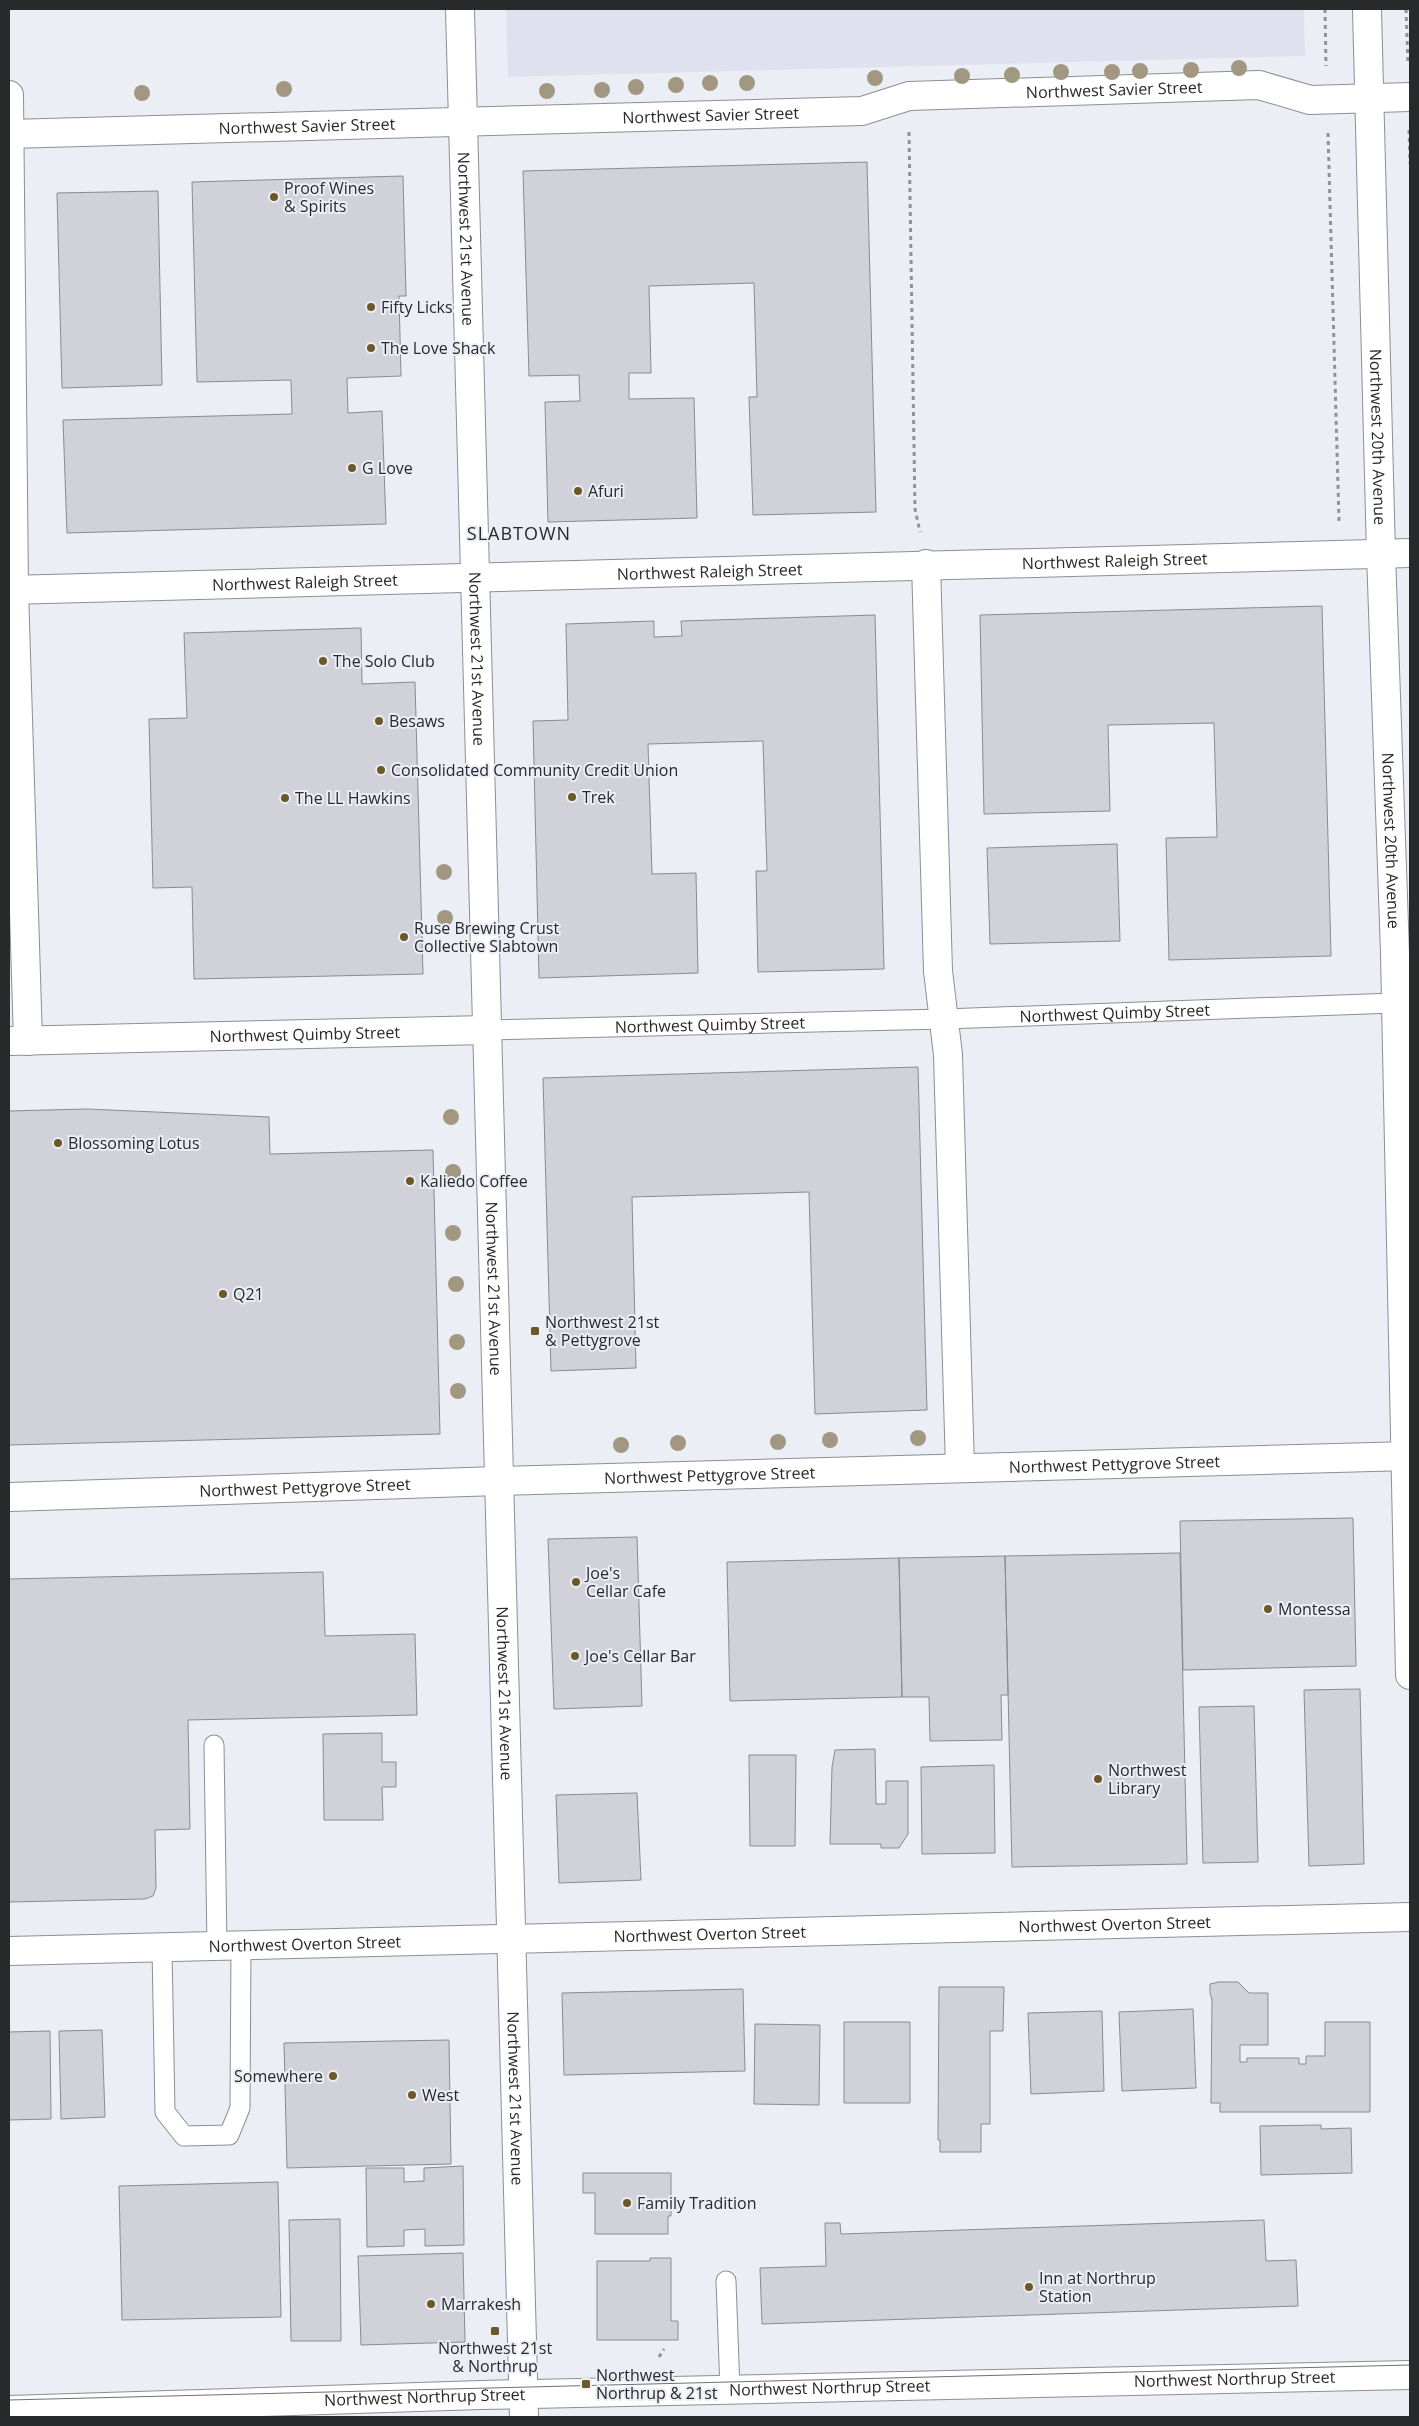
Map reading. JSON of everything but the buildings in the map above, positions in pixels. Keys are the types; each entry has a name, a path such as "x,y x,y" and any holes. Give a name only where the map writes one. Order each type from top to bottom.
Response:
{"street":[{"name":"Northwest 21st Avenue","path":"460,9 523,2406"},
{"name":"Northwest 20th Avenue","path":"1367,9 1381,554 1403,1003 1410,1675"},
{"name":"Northwest Savier Street","path":"9,134 463,120 862,111 909,96 1259,85 1310,100 1410,97"},
{"path":"9,95 11,590 18,1041"},
{"name":"Northwest Raleigh Street","path":"11,590 1410,552"},
{"path":"926,564 938,970 948,1055 960,1468"},
{"name":"Northwest Quimby Street","path":"18,1041 486,1030"},
{"name":"Northwest Pettygrove Street","path":"9,1497 498,1480 1408,1456"},
{"name":"Northwest Overton Street","path":"9,1951 1410,1917"},
{"name":"Northwest Northrup Street","path":"9,2410 523,2406 730,2390 1410,2375"}],"lane":[{"name":"Northwest Quimby Street","path":"486,1030 944,1019 1403,1003"},
{"path":"162,1948 165,2112 184,2136 229,2135 240,2108 214,1745"},
{"path":"726,2281 730,2390"}],"path":[{"path":"1325,9 1326,70"},
{"path":"1406,9 1408,68"},
{"path":"909,96 915,509 926,564"},
{"path":"1328,124 1339,523"},
{"path":"1409,125 1410,164"}],"shaded area":[{"path":"506,9 1304,9 1305,56 508,77"}],"tram line":[{"path":"9,2400 1410,2365"}],"place":[{"name":"Proof Wines & Spirits","path":"274,197"},
{"name":"Fifty Licks","path":"371,307"},
{"name":"The Love Shack","path":"371,348"},
{"name":"G Love","path":"352,468"},
{"name":"Afuri","path":"578,491"},
{"name":"The Solo Club","path":"323,661"},
{"name":"Besaws","path":"379,721"},
{"name":"Consolidated Community Credit Union","path":"381,770"},
{"name":"Trek","path":"572,797"},
{"name":"The LL Hawkins","path":"285,798"},
{"name":"Ruse Brewing Crust Collective Slabtown","path":"404,937"},
{"name":"Blossoming Lotus","path":"58,1143"},
{"name":"Kaliedo Coffee","path":"410,1181"},
{"name":"Q21","path":"223,1294"},
{"name":"Northwest 21st & Pettygrove","path":"535,1331"},
{"name":"Joe's Cellar Cafe","path":"576,1582"},
{"name":"Montessa","path":"1268,1609"},
{"name":"Joe's Cellar Bar","path":"575,1656"},
{"name":"Northwest Library","path":"1098,1779"},
{"name":"Somewhere","path":"333,2076"},
{"name":"West","path":"412,2095"},
{"name":"Family Tradition","path":"627,2203"},
{"name":"Inn at Northrup Station","path":"1029,2287"},
{"name":"Marrakesh","path":"431,2304"},
{"name":"Northwest 21st & Northrup","path":"495,2331"},
{"name":"Northwest Northrup & 21st","path":"586,2384"}],"district":[{"name":"SLABTOWN","path":"519,533"}]}
